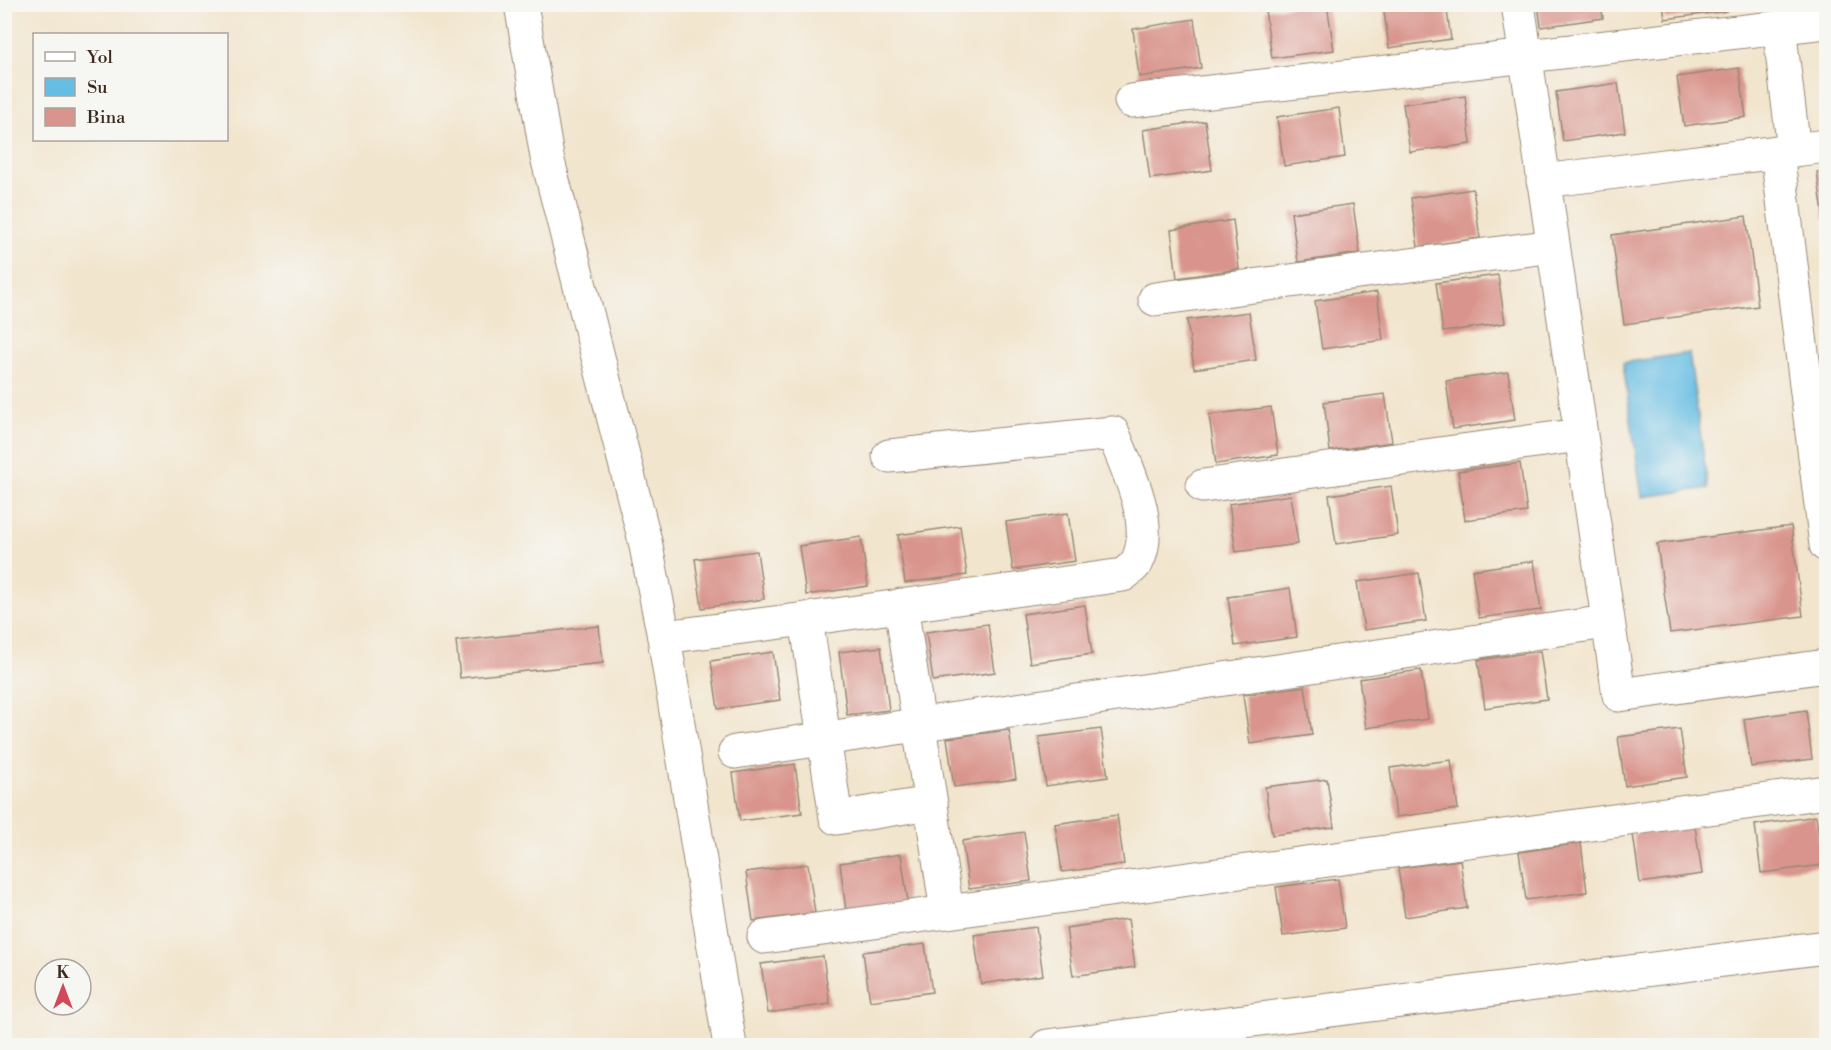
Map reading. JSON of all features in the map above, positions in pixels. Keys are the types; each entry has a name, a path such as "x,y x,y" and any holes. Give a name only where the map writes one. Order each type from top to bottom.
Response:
{"street":[{"path":"521,4 547,157 645,541 664,636 730,1046"},
{"path":"1518,4 1606,622 1619,695 1827,666"},
{"path":"1131,101 1827,22"},
{"path":"1779,27 1786,151 1815,365 1827,545"},
{"path":"1543,181 1827,146"},
{"path":"1155,299 1553,246"},
{"path":"664,636 806,619 1123,574 1136,564 1144,541 1138,498 1113,433 889,456"},
{"path":"1203,486 1580,435"},
{"path":"901,605 947,912"},
{"path":"806,619 836,818 931,803"},
{"path":"735,752 1606,622"},
{"path":"764,937 1827,792"},
{"path":"1047,1046 1827,947"}],"water":[{"path":"1689,353 1708,488 1642,497 1623,363"}],"building":[{"path":"1304,4 1327,4 1334,50 1272,58 1265,10"},
{"path":"1383,4 1446,4 1451,39 1389,48"},
{"path":"1538,4 1601,4 1603,18 1541,27"},
{"path":"1663,4 1726,4 1727,11 1665,19"},
{"path":"1194,19 1201,68 1139,77 1133,29"},
{"path":"1739,68 1746,117 1684,126 1677,77"},
{"path":"1618,83 1625,132 1563,141 1556,92"},
{"path":"1465,96 1471,144 1410,152 1403,104"},
{"path":"1339,108 1345,157 1284,166 1277,117"},
{"path":"1205,121 1212,170 1150,179 1143,130"},
{"path":"1826,171 1826,220 1824,220 1817,172"},
{"path":"1473,189 1480,238 1418,247 1411,198"},
{"path":"1353,204 1360,253 1298,262 1291,213"},
{"path":"1746,216 1758,306 1624,324 1612,235"},
{"path":"1233,220 1239,269 1177,278 1171,230"},
{"path":"1498,275 1505,323 1443,332 1436,283"},
{"path":"1377,292 1383,340 1322,349 1315,301"},
{"path":"1249,312 1256,360 1194,369 1187,320"},
{"path":"1508,372 1515,420 1453,429 1446,381"},
{"path":"1385,394 1392,442 1330,451 1324,402"},
{"path":"1271,407 1278,455 1216,464 1209,415"},
{"path":"1520,463 1527,512 1465,520 1458,471"},
{"path":"1391,486 1398,535 1336,544 1329,495"},
{"path":"1291,495 1298,544 1236,552 1229,504"},
{"path":"1068,513 1075,561 1013,570 1006,522"},
{"path":"960,526 967,575 905,583 898,535"},
{"path":"1791,526 1803,616 1670,633 1657,544"},
{"path":"861,537 868,586 806,595 799,546"},
{"path":"757,551 764,599 702,608 695,559"},
{"path":"1534,561 1541,610 1479,618 1472,570"},
{"path":"1419,573 1426,621 1364,630 1357,582"},
{"path":"1290,588 1297,637 1235,646 1228,597"},
{"path":"1085,605 1092,654 1030,663 1023,614"},
{"path":"988,624 995,672 933,681 926,632"},
{"path":"599,626 603,663 460,678 456,641"},
{"path":"881,647 889,710 847,715 839,652"},
{"path":"1540,651 1547,699 1485,708 1478,660"},
{"path":"773,652 780,700 718,709 711,661"},
{"path":"1421,670 1428,719 1366,728 1359,679"},
{"path":"1305,686 1312,735 1250,744 1243,695"},
{"path":"1806,710 1812,759 1751,767 1744,719"},
{"path":"1101,729 1108,777 1046,786 1039,737"},
{"path":"1680,729 1687,777 1625,786 1618,737"},
{"path":"1009,730 1016,779 954,787 947,738"},
{"path":"1451,760 1458,809 1396,817 1390,768"},
{"path":"795,764 802,813 740,821 733,773"},
{"path":"1327,779 1334,827 1272,835 1265,787"},
{"path":"1117,815 1124,864 1062,872 1055,824"},
{"path":"1816,816 1823,865 1761,873 1755,825"},
{"path":"1695,826 1702,874 1640,883 1633,834"},
{"path":"1024,832 1031,881 969,889 962,841"},
{"path":"1581,843 1587,892 1526,900 1519,852"},
{"path":"901,854 908,902 846,911 840,863"},
{"path":"1460,860 1467,908 1405,917 1398,868"},
{"path":"808,864 815,913 753,921 746,872"},
{"path":"1338,879 1345,928 1283,936 1276,887"},
{"path":"1128,919 1135,967 1073,976 1066,928"},
{"path":"1036,927 1043,975 981,984 974,935"},
{"path":"925,944 932,992 870,1001 863,952"},
{"path":"823,956 830,1004 768,1013 761,964"}]}
